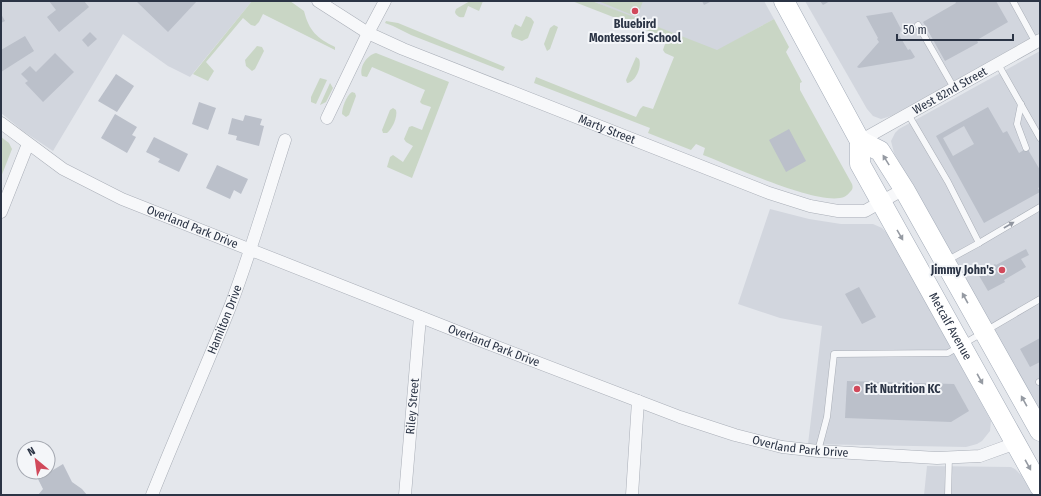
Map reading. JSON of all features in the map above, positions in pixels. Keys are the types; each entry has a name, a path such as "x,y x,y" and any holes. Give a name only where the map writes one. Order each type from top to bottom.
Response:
{"main road":[{"name":"Metcalf Avenue","path":"784,1 860,141 860,164 1040,487"},
{"path":"860,141 880,150 904,189 1040,430"}],"street":[{"name":"Marty Street","path":"318,1 368,33 404,50 769,193 810,206 838,210 865,211 880,201 904,189"},
{"path":"327,118 368,33 386,1"},
{"name":"West 82nd Street","path":"860,141 1038,42"},
{"name":"Overland Park Drive","path":"1,123 63,169 122,199 420,317 638,401 680,417 735,435 782,447 818,452 949,458 980,456 1016,443"},
{"name":"Hamilton Drive","path":"152,495 229,308 250,250 285,140"},
{"path":"1,212 28,144"},
{"name":"Riley Street","path":"405,495 420,317"},
{"path":"632,495 638,401"}],"lane":[{"path":"1013,1 1038,42"},
{"path":"918,25 954,88"},
{"path":"998,64 1040,138"},
{"path":"1021,104 1016,124 1026,148"},
{"path":"908,114 948,182 979,243"},
{"path":"945,262 1040,207"},
{"path":"818,452 827,417 834,354 948,353 1040,300"},
{"path":"948,495 949,458"}],"shaded area":[{"path":"1,1 252,1 190,77 168,66 123,34 53,151 23,131 1,113"},
{"path":"592,1 764,1 774,19 717,51"},
{"path":"805,1 1040,1 1040,33 891,116 881,119 873,116 867,109"},
{"path":"1040,51 1040,413 894,153 891,141 899,129"},
{"path":"770,209 809,219 841,224 873,224 885,231 891,239 991,421 990,431 982,441 966,447 808,444 822,326 780,318 738,304"},
{"path":"927,466 1011,467 1021,475 1033,495 924,495"}],"green space":[{"path":"252,1 290,1 304,11 311,29 323,40 335,47 335,50 263,14 255,26 251,25 243,18 206,62 214,71 208,81 193,74"},
{"path":"470,1 483,1 479,11 468,6 464,17 457,16 455,12 456,9"},
{"path":"572,1 592,1 647,22 644,29"},
{"path":"598,1 643,1 637,17"},
{"path":"526,16 531,18 534,22 528,38 522,41 512,37 511,33 515,24 521,27"},
{"path":"774,19 789,47 786,52 802,82 800,83 800,90 852,184 852,190 843,197 827,198 811,195 772,182 703,155 705,148 696,144 691,150 648,133 650,128 534,83 536,77 636,117 643,106 653,109 674,57 665,53 663,50 667,38 646,30 648,23 717,50"},
{"path":"386,21 398,23 505,67 503,71 411,35 385,23"},
{"path":"554,25 558,27 550,49 547,51 544,44 550,28"},
{"path":"257,46 262,47 264,51 255,69 252,71 246,66 245,60"},
{"path":"376,53 449,82 412,178 387,167 390,157 393,155 403,162 413,146 404,139 409,127 412,126 422,130 431,107 420,102 425,90 372,67 367,77 362,76 361,73 364,62"},
{"path":"636,57 640,62 638,73 633,80 627,83 626,80"},
{"path":"320,78 327,80 316,104 311,102 311,97"},
{"path":"330,83 333,88 326,102 320,105"},
{"path":"352,92 355,93 356,96 349,115 346,117 342,114 343,109 346,99"},
{"path":"393,108 396,110 394,123 387,133 383,133 382,130 390,110"},
{"path":"1,137 9,143 12,149 1,177"}],"building":[{"path":"49,1 84,1 89,7 59,32 47,17 56,10"},
{"path":"136,1 197,1 168,32"},
{"path":"702,1 712,1 704,5"},
{"path":"820,1 830,1 823,5"},
{"path":"955,1 996,1 1008,22 977,40 978,43 945,61 923,22 956,3"},
{"path":"892,12 901,29 899,35 908,50 910,49 915,57 912,59 859,68 857,67 879,42 866,16"},
{"path":"1,14 5,21 1,23"},
{"path":"90,32 97,39 88,47 82,40"},
{"path":"25,36 34,51 1,72 1,50"},
{"path":"55,53 74,72 43,102 25,83 28,81 21,74 30,66 36,72"},
{"path":"116,74 134,86 117,112 98,101"},
{"path":"199,102 216,108 208,130 192,124"},
{"path":"988,107 1003,133 1007,131 1019,153 1027,148 1040,170 1040,187 1038,188 1040,192 984,223 936,136","holes":["964,126 974,144 953,156 943,138"]},
{"path":"115,114 137,127 132,135 136,137 127,153 101,138"},
{"path":"245,115 262,119 260,125 264,126 259,146 236,140 237,136 228,134 232,118 243,121"},
{"path":"789,129 806,161 786,172 769,140"},
{"path":"154,137 188,154 179,172 158,162 160,159 146,152"},
{"path":"217,165 248,179 241,194 234,190 230,199 206,188"},
{"name":"Jimmy John's","path":"1026,249 1029,255 1021,259 1026,267 1004,280 1005,282 988,291 978,274"},
{"path":"859,287 876,317 862,324 845,294"},
{"path":"1040,338 1040,362 1030,367 1020,349"},
{"path":"847,381 954,384 969,411 951,422 845,418"},
{"path":"63,464 72,482 82,489 87,495 38,495 43,489 38,480 56,480 56,468"}],"place":[{"name":"Bluebird Montessori School","path":"635,11"},
{"name":"Jimmy John's","path":"1002,270"},
{"name":"Fit Nutrition KC","path":"857,389"}]}
